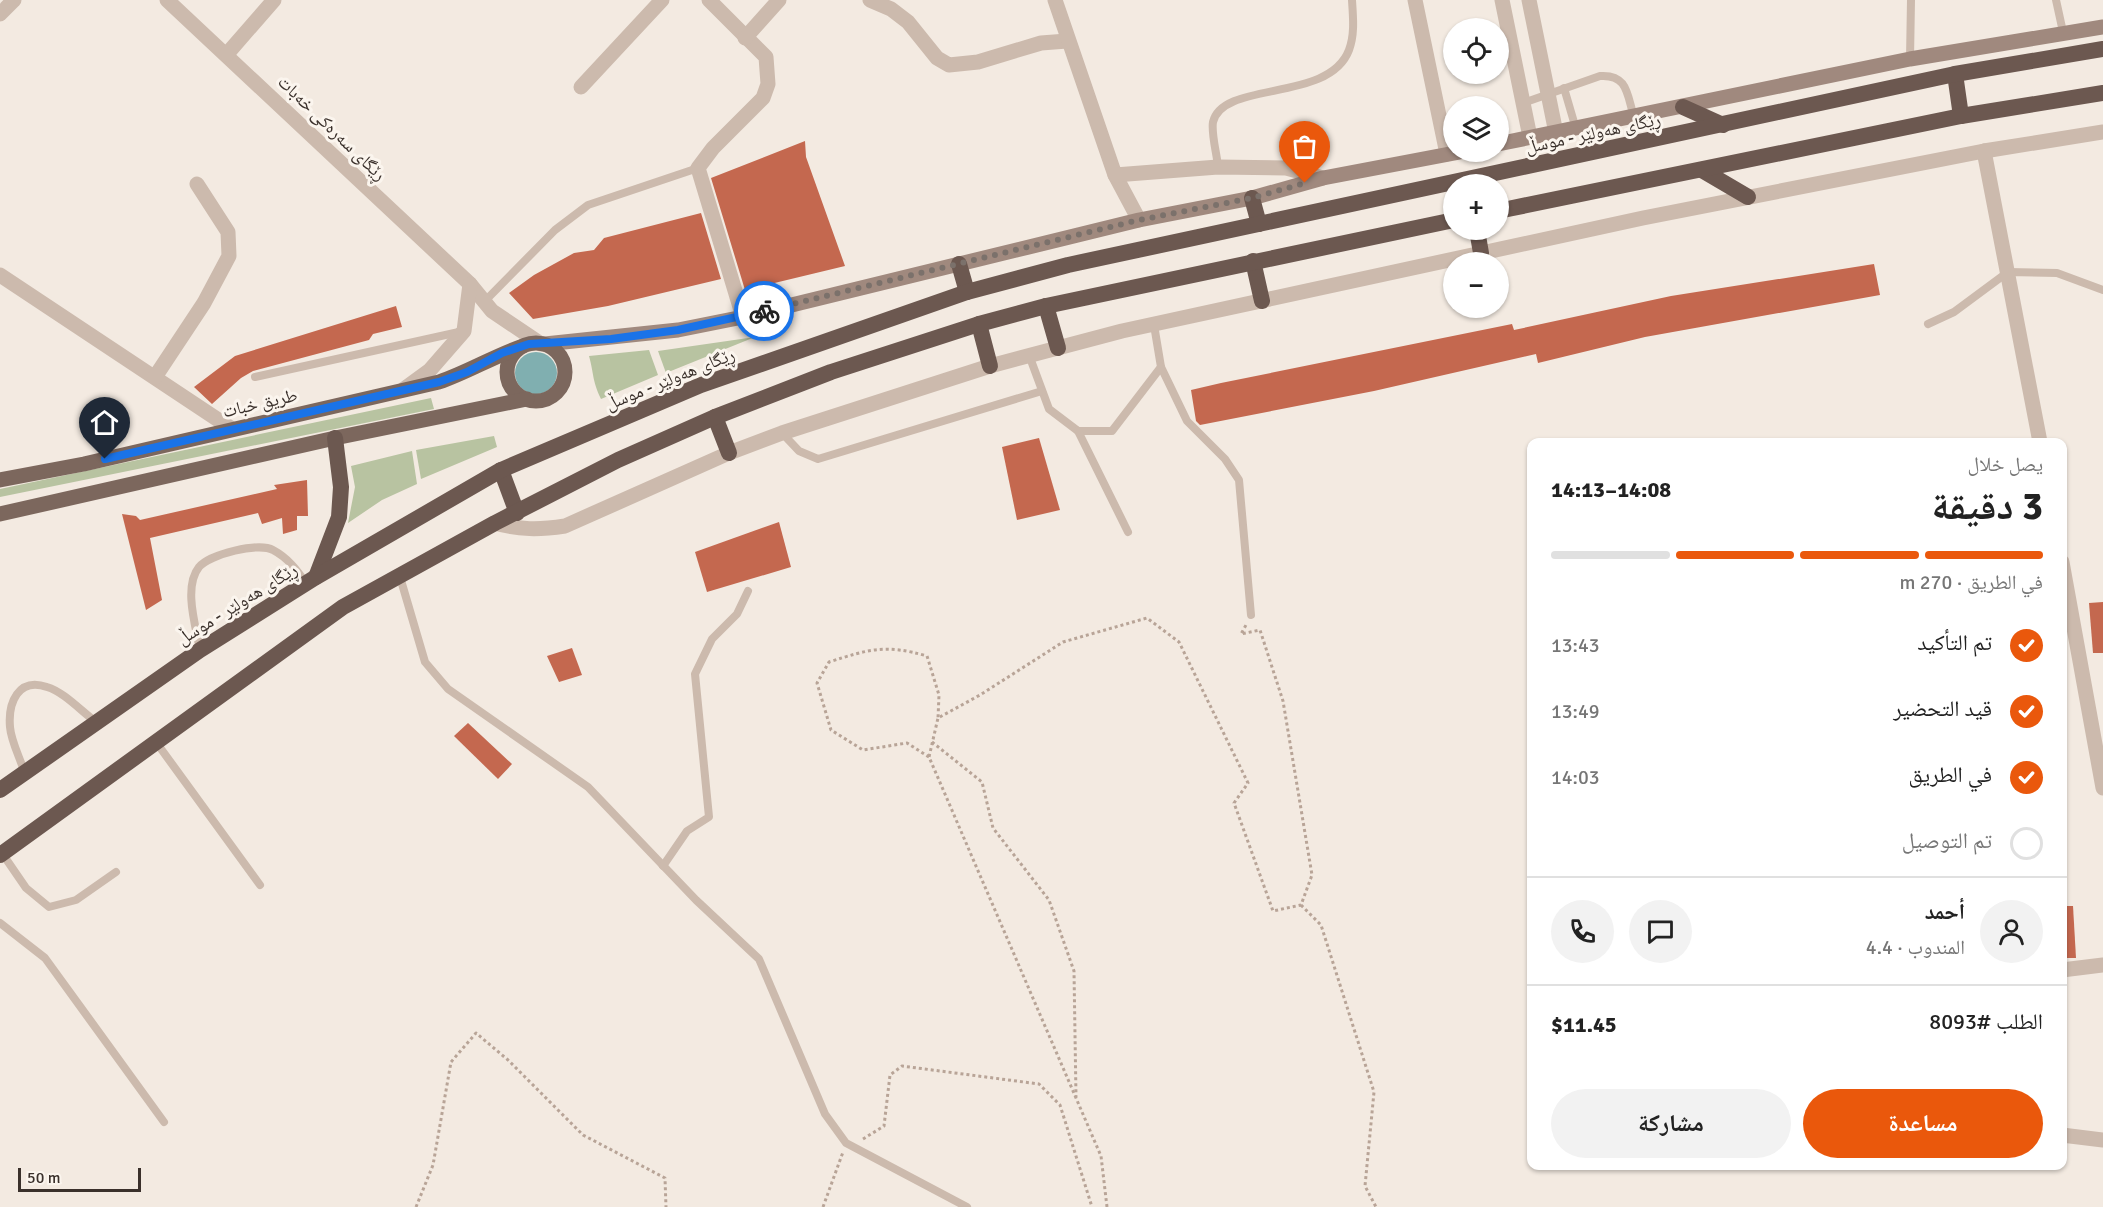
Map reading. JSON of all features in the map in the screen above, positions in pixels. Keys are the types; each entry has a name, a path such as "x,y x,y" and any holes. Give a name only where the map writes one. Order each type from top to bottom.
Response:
{"highway":[{"name":"ڕێگای هەولێر - موسڵ","path":"0,790 24,771 200,650 311,580 501,470 701,385 967,292 1068,265 1955,74 2103,49"},
{"path":"1955,74 1961,116"},
{"path":"1509,209 1961,116 2103,93"},
{"path":"1683,107 1723,125"},
{"path":"1702,170 1748,197"},
{"path":"1252,198 1259,224"},
{"path":"1,854 343,607 495,523 618,460 715,417 831,372 979,324 1046,306 1443,222"},
{"path":"1253,261 1262,301"},
{"path":"959,264 967,292"},
{"path":"1046,306 1058,348"},
{"path":"979,324 990,366"},
{"path":"715,417 729,453"},
{"path":"311,580 339,517 341,488 334,438"},
{"path":"501,470 517,513"}],"main road":[{"path":"1509,142 1910,58 2103,27"},
{"path":"527,399 515,391 508,378 512,356 523,346 678,330 743,317 1139,220 1252,198 1323,178 1443,155"},
{"path":"0,514 334,438 527,399 549,397 564,380 562,358 543,344"},
{"name":"طريق خبات","path":"0,480 404,389 467,372 502,353 523,346"}],"street":[{"path":"0,14 14,0"},
{"name":"ڕێگای سەرەکی خەبات","path":"167,0 470,284 492,311 543,344"},
{"path":"227,54 274,0"},
{"path":"580,87 662,0"},
{"path":"709,0 765,57 768,84 763,98 713,148 698,168 743,317"},
{"path":"745,38 779,0"},
{"path":"870,0 891,9 908,22 937,58 949,64 978,62 1041,43 1067,41"},
{"path":"1054,0 1115,175 1139,220"},
{"path":"1415,0 1443,110"},
{"path":"1502,0 1530,137"},
{"path":"1529,0 1556,133"},
{"path":"1490,252 1748,197 1984,151 2103,132"},
{"path":"1984,151 2039,438"},
{"path":"1115,175 1218,167 1286,168 1323,178"},
{"path":"155,377 204,303 229,256 228,232 197,184"},
{"path":"495,523 518,529 541,530 565,526 729,453 782,433 990,366 1154,325 1443,262"},
{"path":"0,275 232,429"},
{"path":"404,389 430,370 464,331 470,284"},
{"path":"2067,590 2103,788"},
{"path":"2067,969 2103,965"},
{"path":"2067,1136 2103,1140"}],"lane":[{"path":"1218,167 1213,123 1218,110 1232,100 1289,89 1316,80 1336,67 1348,52 1354,29 1352,0"},
{"path":"1910,58 1911,0"},
{"path":"2056,0 2063,32"},
{"path":"1523,103 1600,76 1612,75 1618,78 1624,86 1634,117"},
{"path":"1564,88 1576,129"},
{"path":"484,302 555,230 588,205 698,168"},
{"path":"1928,324 1954,312 2008,272 2057,273 2103,290"},
{"path":"1154,325 1161,368 1187,421 1225,459 1239,480 1251,615"},
{"path":"255,377 464,331"},
{"path":"1029,355 1049,409 1078,431 1128,532"},
{"path":"1078,431 1112,431 1161,368"},
{"path":"782,433 799,451 818,459 1042,391"},
{"path":"200,650 190,594 198,568 217,554 260,547 272,549 311,580"},
{"path":"400,577 425,662 448,689 588,787 663,866 759,959 825,1114 846,1143 967,1207"},
{"path":"663,866 687,831 709,817 694,674 712,639 737,614 748,591"},
{"path":"24,771 10,729 12,700 20,690 31,684 48,687 96,722"},
{"path":"155,741 260,885"},
{"path":"1,854 26,888 49,907 76,900 116,872"},
{"path":"0,923 45,958 164,1122"}],"path":[{"path":"1251,615 1241,634 1260,630 1283,700 1312,875 1301,905"},
{"path":"938,718 980,695 1064,642 1147,618 1179,642 1248,783 1234,803 1273,911 1301,905"},
{"path":"929,757 938,718 939,695 927,656 897,648 868,650 829,662 817,683 831,730 863,750 907,743 929,757 1101,1156 1107,1207"},
{"path":"932,742 982,782 993,828 1049,900 1074,971 1076,1099"},
{"path":"1301,905 1320,925 1374,1092 1365,1186 1376,1207"},
{"path":"416,1207 433,1165 451,1062 476,1032 508,1060 583,1135 665,1178 666,1207"},
{"path":"823,1207 846,1143 867,1138 884,1126 890,1075 902,1066 1039,1084 1060,1105 1092,1207"}],"green space":[{"path":"755,337 666,373 658,351"},
{"path":"649,350 658,375 601,399 589,356"},
{"path":"431,398 434,409 0,497 0,489"},
{"path":"494,436 497,447 421,479 416,450"},
{"path":"412,451 417,484 382,500 348,523 355,487 351,466"}],"water":[{"path":"536,352 544,353 551,358 556,365 556,381 551,388 544,393 536,394 528,393 521,388 516,381 515,373 516,365 521,358 528,353"}],"building":[{"path":"805,141 806,157 845,266 745,290 711,178"},
{"path":"701,213 721,279 608,306 533,319 509,293 534,275 574,253 594,250 604,238"},
{"path":"1874,264 1880,295 1645,337 1538,363 1536,354 1374,391 1200,425 1196,421 1191,390 1221,383 1512,324 1514,330 1671,296"},
{"path":"396,306 402,327 373,334 369,340 253,371 241,378 212,404 194,387 235,356"},
{"path":"1039,438 1060,510 1017,520 1002,447"},
{"path":"307,480 308,516 297,516 297,530 283,534 282,518 262,524 258,513 150,538 162,600 146,610 122,514 136,516 140,520 277,489 274,485"},
{"path":"779,522 791,567 707,592 695,552"},
{"path":"2103,602 2103,653 2093,653 2089,603"},
{"path":"572,648 582,675 559,682 547,656"},
{"path":"468,723 512,764 498,779 454,736"},
{"path":"2067,906 2073,906 2076,958 2067,958"}],"way so far":[{"path":"764,311 1139,220 1252,198 1305,183"}],"route":[{"path":"105,459 439,382 467,372 502,353 529,344 611,339 678,330 764,311"}]}
